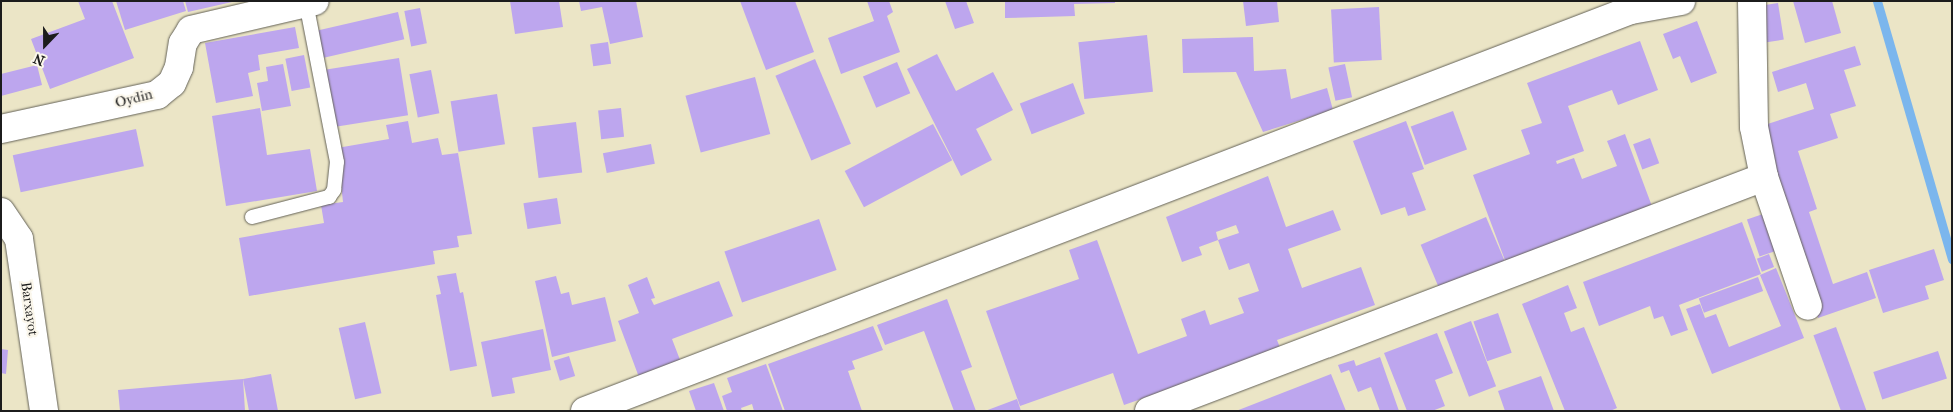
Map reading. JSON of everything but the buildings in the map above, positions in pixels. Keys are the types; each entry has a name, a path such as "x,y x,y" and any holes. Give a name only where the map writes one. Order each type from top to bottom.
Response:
{"street":[{"path":"585,411 1604,20 1632,10 1681,1"},
{"path":"1752,1 1754,127 1764,177 1808,306"},
{"name":"Oydin","path":"1,129 157,94 172,83 179,67 183,43 191,30 310,2"},
{"path":"1149,411 1764,177"},
{"name":"Barxayot","path":"1,212 19,239 44,411"}],"lane":[{"path":"252,217 329,197 334,190 337,162 310,2"}],"waterway":[{"path":"1877,1 1952,259"}]}
